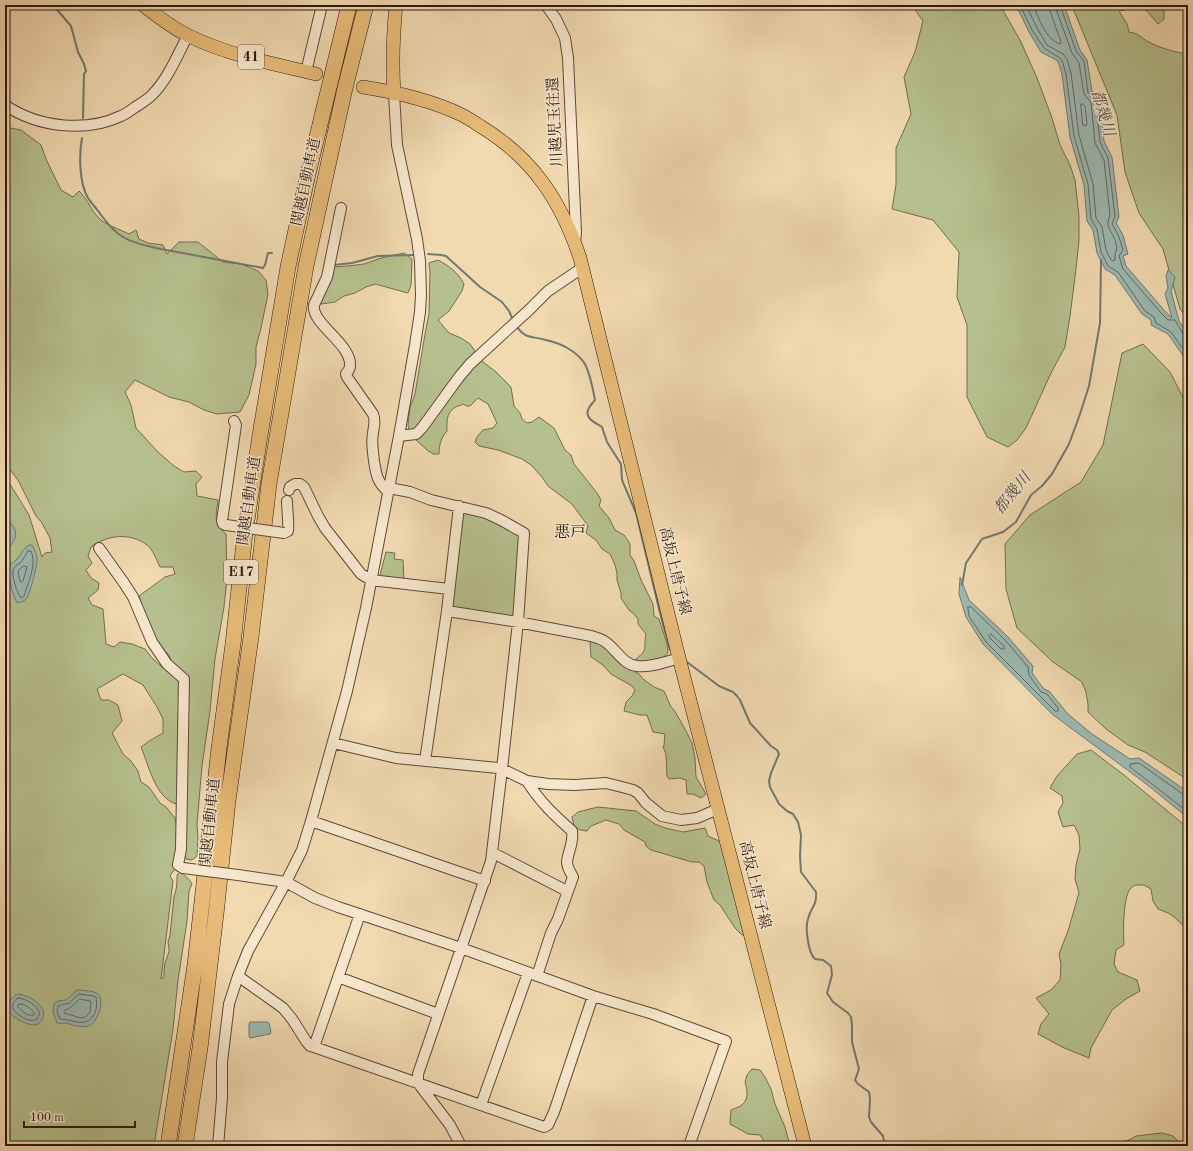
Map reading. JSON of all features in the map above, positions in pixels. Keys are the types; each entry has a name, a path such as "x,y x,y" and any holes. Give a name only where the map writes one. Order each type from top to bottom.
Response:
{"highway":[{"name":"関越自動車道","path":"168,1146 195,965 245,533 261,429 288,267 308,174 349,5"},
{"name":"関越自動車道","path":"185,1146 201,1041 214,937 228,800 251,637 269,484 306,266 344,88 366,5"}],"main road":[{"name":"41","path":"143,5 188,36 206,44 234,53 311,73"},
{"path":"394,94 392,54 396,5"},
{"name":"高坂上唐子線","path":"363,87 442,107 463,115 490,132 510,146 536,174 554,198 570,229 582,268 718,809 805,1146"}],"street":[{"path":"311,73 322,5"},
{"name":"川越児玉往還","path":"546,5 556,19 565,38 568,58 576,232 575,243"},
{"path":"5,105 15,112 27,117 45,123 58,125 89,125 122,116 151,96 159,87 166,78 188,36"},
{"path":"218,1146 222,1098 222,1062 229,1004 248,951 302,850 312,821 347,691 366,608 370,580 399,436 420,312 420,261 417,239 397,146 394,94"},
{"path":"341,208 327,277 313,310 315,315 333,335 350,359 350,368 346,374 347,377 376,419 372,448 376,475 382,486 389,489 395,488 410,492 431,500 490,515 524,533 518,622 493,853 485,881 418,1074 418,1083 450,1125 462,1146"},
{"path":"399,436 416,434 422,428 459,376 470,364 548,291 582,268"},
{"path":"234,421 236,425 222,521 223,524 284,533 288,531 287,501"},
{"path":"289,490 290,487 295,484 300,484 304,487 325,528 361,574 370,580 449,588"},
{"path":"425,761 447,611 459,506"},
{"path":"99,548 133,597 152,642 167,664 184,679 181,849 178,865 183,868 238,874 286,882 315,898 461,948 593,996 652,1014 726,1041 689,1146"},
{"path":"447,611 518,622 591,636 601,639 628,663 635,666 644,667 680,658"},
{"path":"333,743 396,758 502,769 527,781 548,784 575,785 606,783 633,790 662,816 681,820 697,818 718,809"},
{"path":"481,1105 532,974 573,877 567,863 572,846 572,831 545,806 533,792 527,781"},
{"path":"312,821 485,881"},
{"path":"493,853 567,891"},
{"path":"314,1047 360,914"},
{"path":"238,976 283,1008 310,1046 544,1127 548,1125 554,1112 593,996"},
{"path":"338,977 438,1014"}],"green space":[{"path":"909,5 1000,5 1020,40 1037,78 1060,145 1070,165 1075,180 1079,216 1079,241 1065,347 1051,373 1026,428 1017,440 1008,447 987,437 967,397 967,325 957,297 959,252 933,220 892,209 896,185 896,148 911,114 904,77 915,52 923,21 913,7"},
{"path":"1070,5 1164,5 1164,19 1158,24 1146,10 1135,8 1119,11 1127,24 1129,32 1136,34 1160,47 1188,54 1188,319 1180,309 1163,249 1139,213 1125,172 1117,115 1075,13"},
{"path":"5,127 21,130 41,145 61,190 73,197 79,191 97,216 105,223 129,234 136,230 139,239 148,243 163,245 167,254 179,242 198,242 223,262 241,264 258,271 266,280 268,294 256,347 256,364 249,395 240,412 217,414 204,410 189,402 169,397 135,380 125,392 131,405 136,428 158,452 174,466 184,472 196,471 202,477 196,484 197,496 218,500 216,519 219,526 226,534 227,578 224,607 215,659 210,711 202,766 197,824 197,856 192,860 186,859 185,850 189,680 173,668 169,655 152,638 139,596 165,577 175,574 173,567 160,567 151,549 140,541 133,538 119,537 104,540 91,547 88,556 92,563 86,570 91,578 99,583 98,590 88,598 92,605 103,609 106,644 114,647 120,642 132,644 145,649 163,668 171,670 179,681 180,788 176,804 163,795 158,788 150,772 141,747 163,733 163,719 143,685 123,674 97,689 101,700 109,700 118,705 122,721 112,733 123,754 131,761 138,771 141,782 149,787 160,803 166,807 175,818 178,831 176,867 170,876 173,881 161,979 164,977 165,963 169,952 168,942 174,896 177,886 177,875 180,872 182,873 192,884 189,891 187,921 178,980 173,1029 154,1146 5,1146 5,476 29,515 42,557 45,553 52,552 50,538 42,523 36,516 18,480 5,463"},
{"path":"404,253 412,259 411,285 408,293 375,284 344,296 335,302 321,304 323,293 333,267 364,264 381,258"},
{"path":"438,260 453,270 464,284 462,291 449,311 438,320 449,333 470,344 482,361 511,387 514,406 520,413 522,419 527,423 532,422 539,417 554,428 565,450 571,455 574,464 597,493 601,500 599,506 609,518 615,530 624,535 630,544 630,555 653,604 654,616 659,619 667,644 668,653 662,658 638,662 636,659 643,653 645,648 646,634 638,624 638,619 629,610 621,598 615,565 610,554 602,549 596,540 586,533 588,526 572,504 548,486 531,465 522,459 498,450 479,446 475,442 483,430 493,428 497,423 488,404 478,398 470,406 463,404 451,410 448,418 447,431 443,436 439,448 439,454 433,454 427,450 410,433 408,425 410,407 415,394 429,314 429,263"},
{"path":"1143,344 1170,372 1188,407 1188,780 1145,752 1128,745 1106,729 1088,712 1086,692 1082,682 1053,662 1017,628 1006,589 1005,544 1030,515 1081,482 1103,445 1122,353"},
{"path":"462,511 494,520 518,534 519,539 514,618 452,609"},
{"path":"386,552 395,553 394,559 403,560 404,581 379,579"},
{"path":"593,640 605,646 624,666 639,674 654,687 664,691 671,707 692,743 695,758 696,777 706,794 701,798 693,794 687,794 686,780 680,778 669,779 667,776 666,754 663,747 665,734 653,732 647,715 624,711 626,702 635,690 632,686 611,674 603,665 591,657 590,642"},
{"path":"1091,750 1188,828 1188,929 1172,916 1158,909 1153,901 1151,889 1144,885 1135,885 1130,889 1125,908 1124,945 1116,950 1114,964 1118,972 1137,980 1140,991 1126,999 1112,1010 1091,1048 1089,1058 1062,1047 1038,1034 1041,1024 1049,1014 1036,998 1051,990 1060,980 1061,964 1059,954 1068,931 1079,893 1075,879 1076,865 1080,849 1079,835 1074,825 1063,827 1058,812 1063,803 1062,796 1050,788 1057,776 1077,754"},
{"path":"598,807 636,811 655,824 683,832 705,828 708,836 721,842 745,936 735,928 720,905 714,900 707,882 704,866 699,862 692,862 651,850 646,846 645,842 624,830 619,824 606,820 591,826 587,831 580,830 574,826 572,817 578,812"},
{"path":"752,1069 760,1070 771,1089 775,1104 785,1127 790,1146 764,1146 764,1141 760,1135 748,1134 730,1124 731,1110 739,1107 745,1102 747,1090 745,1082 747,1075"},
{"path":"1162,1133 1173,1136 1183,1146 1106,1146 1129,1140 1136,1136"}],"water":[{"path":"1016,5 1064,5 1080,50 1087,60 1092,91 1097,94 1100,100 1104,141 1112,157 1119,217 1116,223 1123,235 1128,254 1123,256 1126,266 1172,318 1165,294 1168,288 1166,276 1168,270 1175,277 1171,291 1179,321 1188,334 1188,363 1168,334 1151,325 1151,320 1142,314 1115,275 1105,269 1097,253 1093,230 1087,221 1084,185 1070,137 1062,74 1058,61 1041,52 1029,32"},
{"path":"5,518 13,526 16,534 10,546 6,550 5,550"},
{"path":"29,545 32,545 36,554 36,568 28,596 24,601 17,603 10,579 10,565"},
{"path":"960,577 969,600 1008,637 1033,666 1032,673 1044,689 1049,691 1068,714 1092,734 1130,759 1139,758 1188,792 1188,818 1145,783 1052,714 983,644 966,617 959,594"},
{"path":"77,990 91,991 97,993 100,997 101,1006 95,1021 85,1027 66,1023 57,1023 53,1012 54,1004 58,1001 66,1000"},
{"path":"19,994 31,998 42,1009 44,1013 38,1024 35,1025 21,1021 9,1012 8,1005 15,995"},
{"path":"250,1022 269,1023 270,1034 250,1038"}],"waterway":[{"path":"53,5 71,26 78,52 86,71 84,74 83,118"},
{"path":"82,138 80,168 85,192 108,224 123,237 136,243 151,247 263,268 268,253 272,253"},
{"path":"428,254 446,256 480,287 502,302 509,311 513,320"},
{"path":"334,265 352,263 378,256 414,255"},
{"name":"都幾川","path":"962,585 966,563 982,539 1003,532 1016,522 1031,495 1042,486 1052,474 1069,444 1089,386 1100,323 1101,260"},
{"path":"516,325 525,335 551,341 568,348 578,355 585,364 590,377 595,400 589,407 588,415 591,420 602,427 607,442 621,464 622,480 636,513 670,650"},
{"path":"687,662 719,686 733,692 740,700 750,723 771,746 777,750 779,754 771,773 769,781 770,787 779,804 793,814 798,822 801,835 801,872 816,892 815,904 809,915 807,923 809,946 815,959 823,960 831,966 832,975 827,993 833,1002 851,1017 852,1042 859,1069 855,1080 869,1092 869,1117 871,1122 883,1136 885,1146"}],"district":[{"name":"悪戸","path":"570,533"}]}
